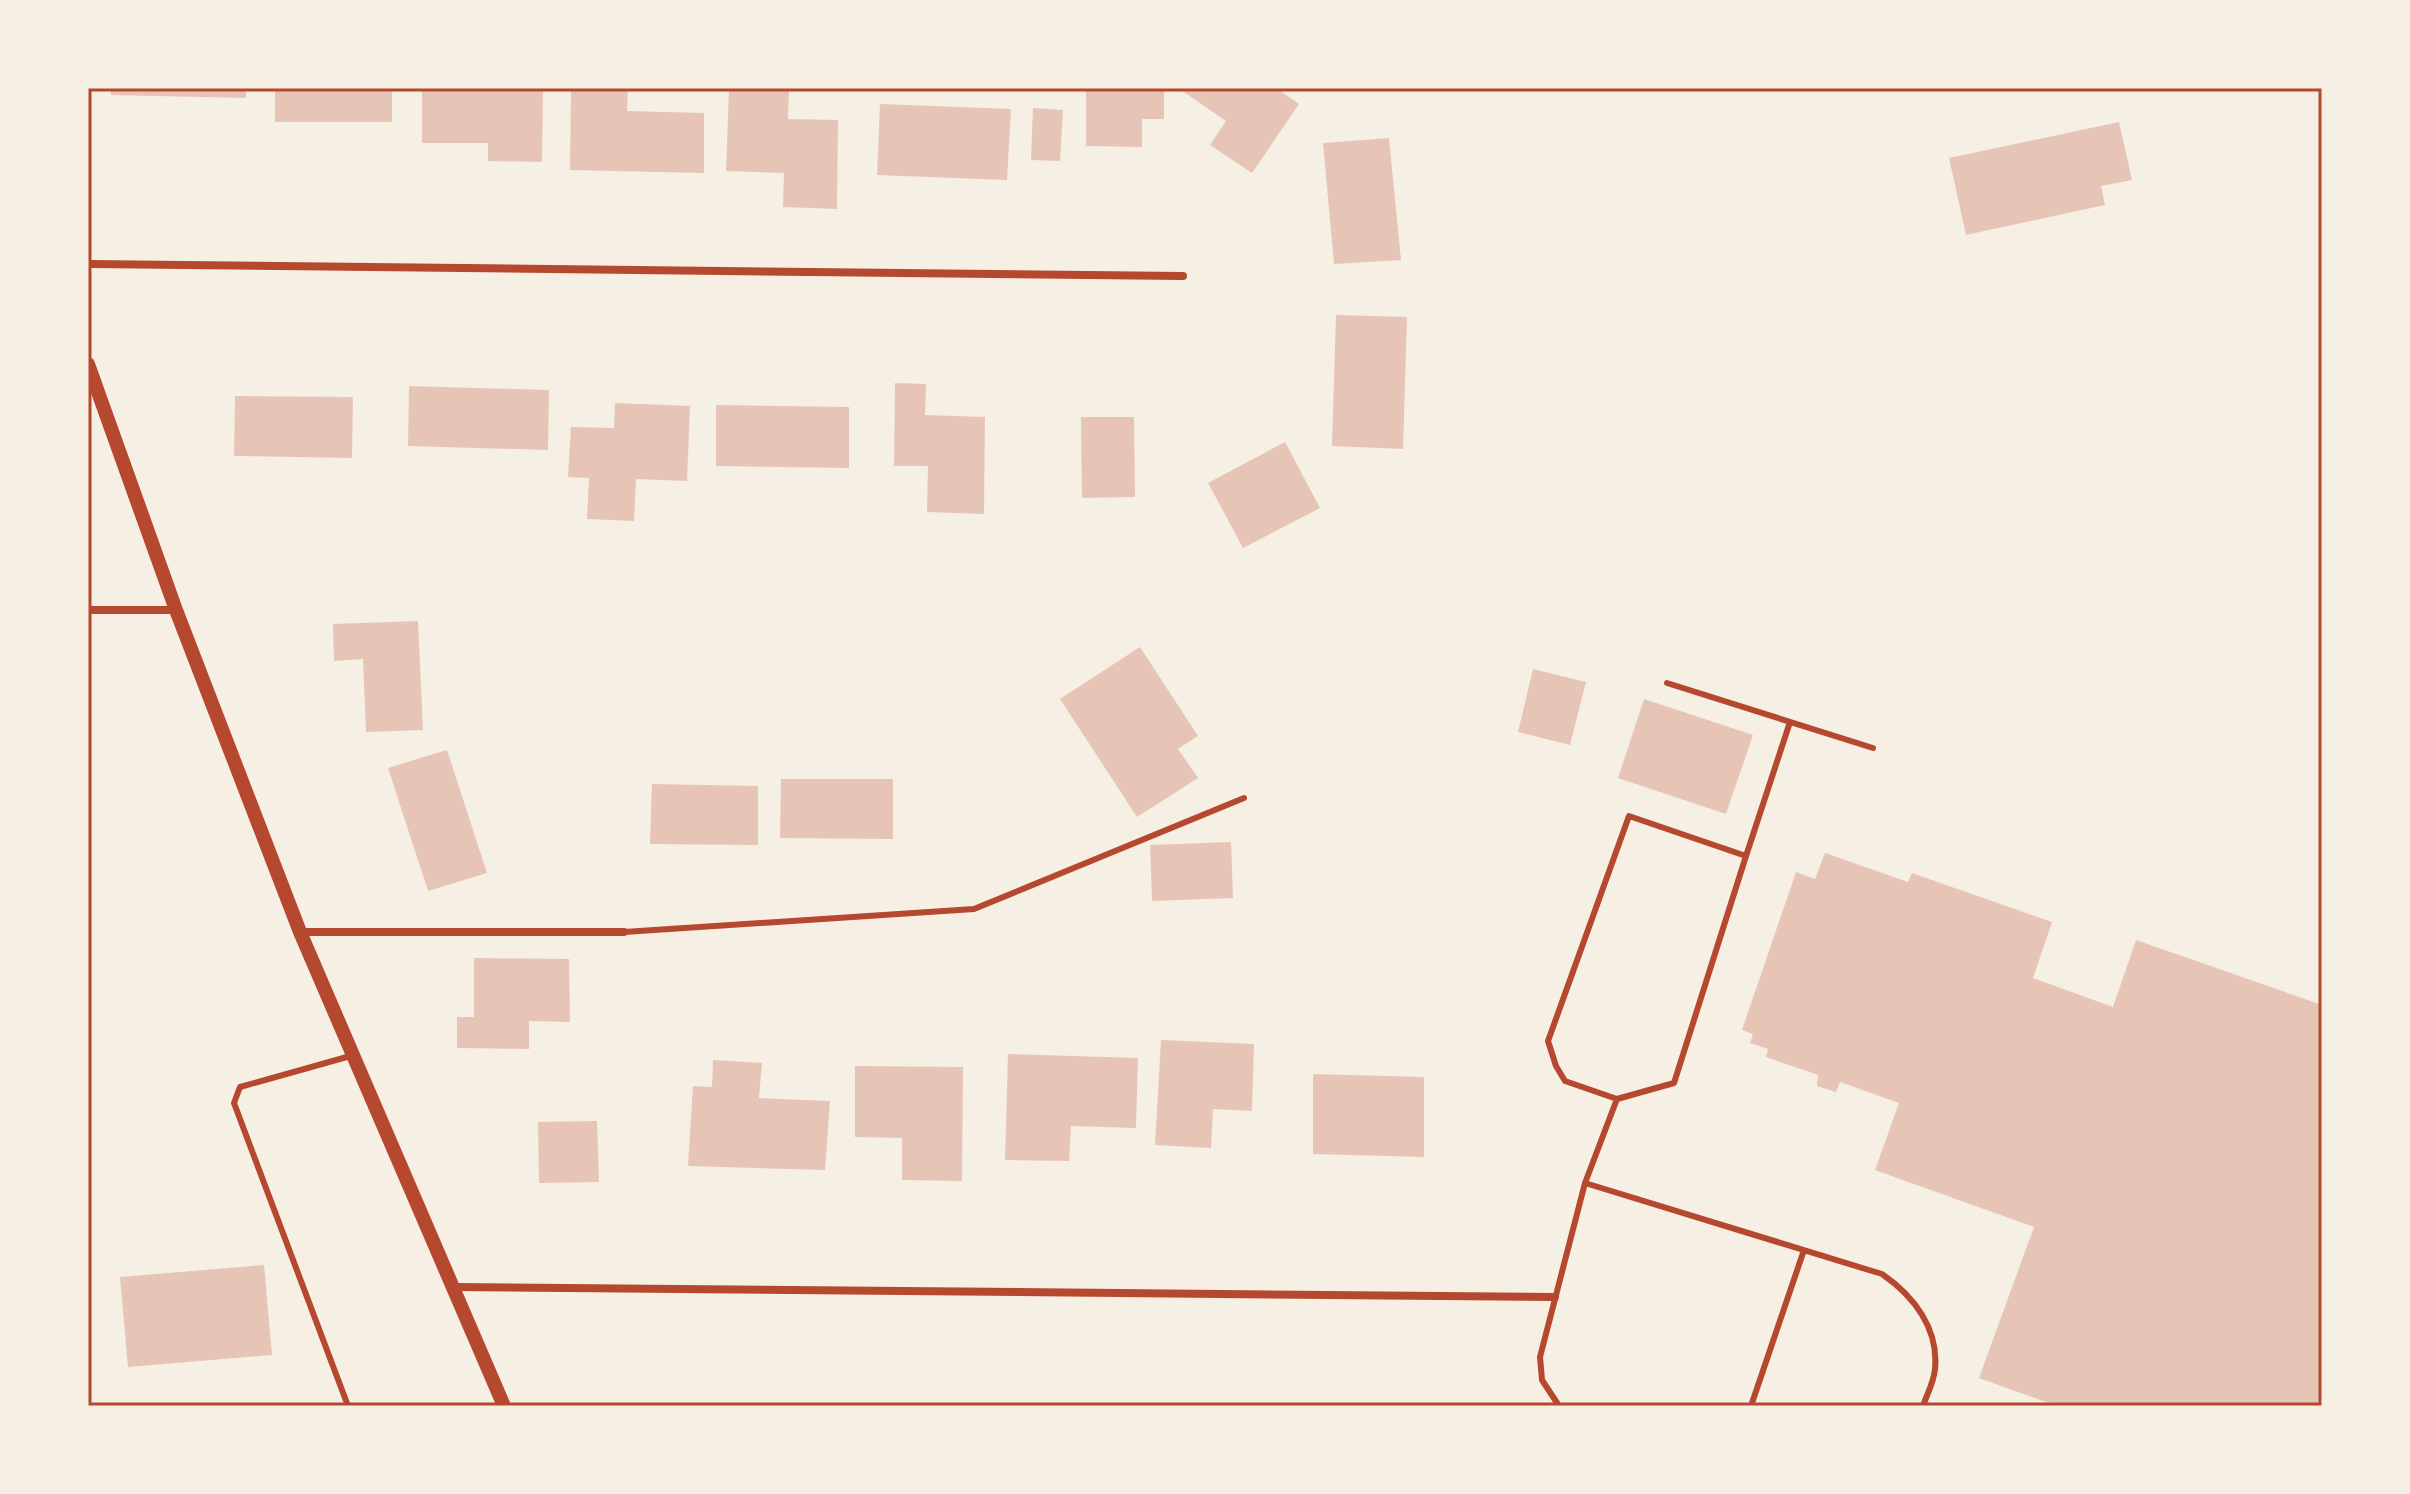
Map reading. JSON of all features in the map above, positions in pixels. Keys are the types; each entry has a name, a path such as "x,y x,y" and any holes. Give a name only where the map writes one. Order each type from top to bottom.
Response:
{"street":[{"path":"88,264 1183,276"},
{"path":"88,364 176,610 300,932 504,1406"},
{"path":"88,610 176,610"},
{"path":"300,932 624,932"},
{"path":"455,1287 1555,1297"}],"lane":[{"path":"1667,683 1873,748"},
{"path":"1746,856 1629,816 1548,1041 1556,1066 1565,1081 1617,1099 1674,1083 1790,722"},
{"path":"624,932 974,909 1244,798"},
{"path":"348,1406 234,1103 240,1087 354,1055"},
{"path":"1559,1406 1542,1380 1540,1357 1585,1183 1617,1099"},
{"path":"1585,1183 1882,1274 1901,1286 1922,1313 1935,1344 1935,1372 1923,1406"},
{"path":"1751,1406 1804,1250"}],"building":[{"path":"111,88 246,88 246,98 111,95"},
{"path":"275,88 392,88 392,122 275,122"},
{"path":"422,88 543,88 542,162 488,161 488,143 422,143"},
{"path":"571,88 628,88 627,111 704,113 704,173 570,170"},
{"path":"729,88 789,88 788,119 838,120 837,209 783,207 784,173 726,171"},
{"path":"1086,88 1164,88 1164,119 1142,119 1142,147 1086,146"},
{"path":"1182,88 1276,88 1299,104 1252,173 1210,145 1226,121"},
{"path":"880,104 1011,109 1007,180 877,175"},
{"path":"1033,108 1063,110 1060,161 1031,160"},
{"path":"2119,122 2132,180 2101,186 2105,205 1966,235 1949,158"},
{"path":"1389,138 1401,260 1334,264 1323,143"},
{"path":"1336,315 1407,317 1403,449 1332,446"},
{"path":"895,383 926,384 925,415 985,417 984,514 927,512 928,466 894,466"},
{"path":"409,386 549,390 548,450 408,446"},
{"path":"235,396 353,397 352,458 234,456"},
{"path":"615,403 690,406 687,481 636,479 634,521 587,519 589,478 568,477 571,427 614,428"},
{"path":"716,405 849,407 849,468 716,466"},
{"path":"1081,417 1134,417 1135,497 1082,498"},
{"path":"1285,442 1320,508 1243,548 1208,483"},
{"path":"418,621 423,730 366,732 363,659 334,661 333,624"},
{"path":"1140,647 1198,736 1178,749 1198,778 1137,817 1060,699"},
{"path":"1533,669 1586,682 1570,745 1518,732"},
{"path":"1644,699 1753,735 1726,814 1618,778"},
{"path":"447,750 487,873 428,891 388,768"},
{"path":"781,779 893,779 893,839 780,838"},
{"path":"652,784 758,786 758,845 650,844"},
{"path":"1231,842 1233,898 1152,901 1150,845"},
{"path":"1825,853 1908,882 1912,873 2052,922 2033,978 2113,1007 2136,940 2322,1005 2322,1406 2057,1406 1979,1378 2034,1227 1875,1170 1899,1103 1840,1082 1836,1092 1817,1086 1818,1075 1766,1057 1768,1049 1750,1043 1753,1034 1742,1030 1796,872 1815,879"},
{"path":"474,958 569,959 570,1022 529,1021 529,1049 457,1048 457,1017 474,1017"},
{"path":"1161,1040 1254,1044 1252,1111 1213,1109 1211,1148 1155,1145"},
{"path":"1008,1054 1138,1058 1136,1128 1071,1126 1069,1161 1005,1160"},
{"path":"713,1060 762,1063 759,1098 830,1101 825,1170 688,1166 693,1086 712,1087"},
{"path":"855,1066 963,1067 962,1181 902,1180 902,1138 855,1137"},
{"path":"1313,1074 1424,1077 1424,1157 1313,1154"},
{"path":"597,1121 599,1182 539,1183 538,1122"},
{"path":"264,1265 272,1355 128,1367 120,1277"}]}
